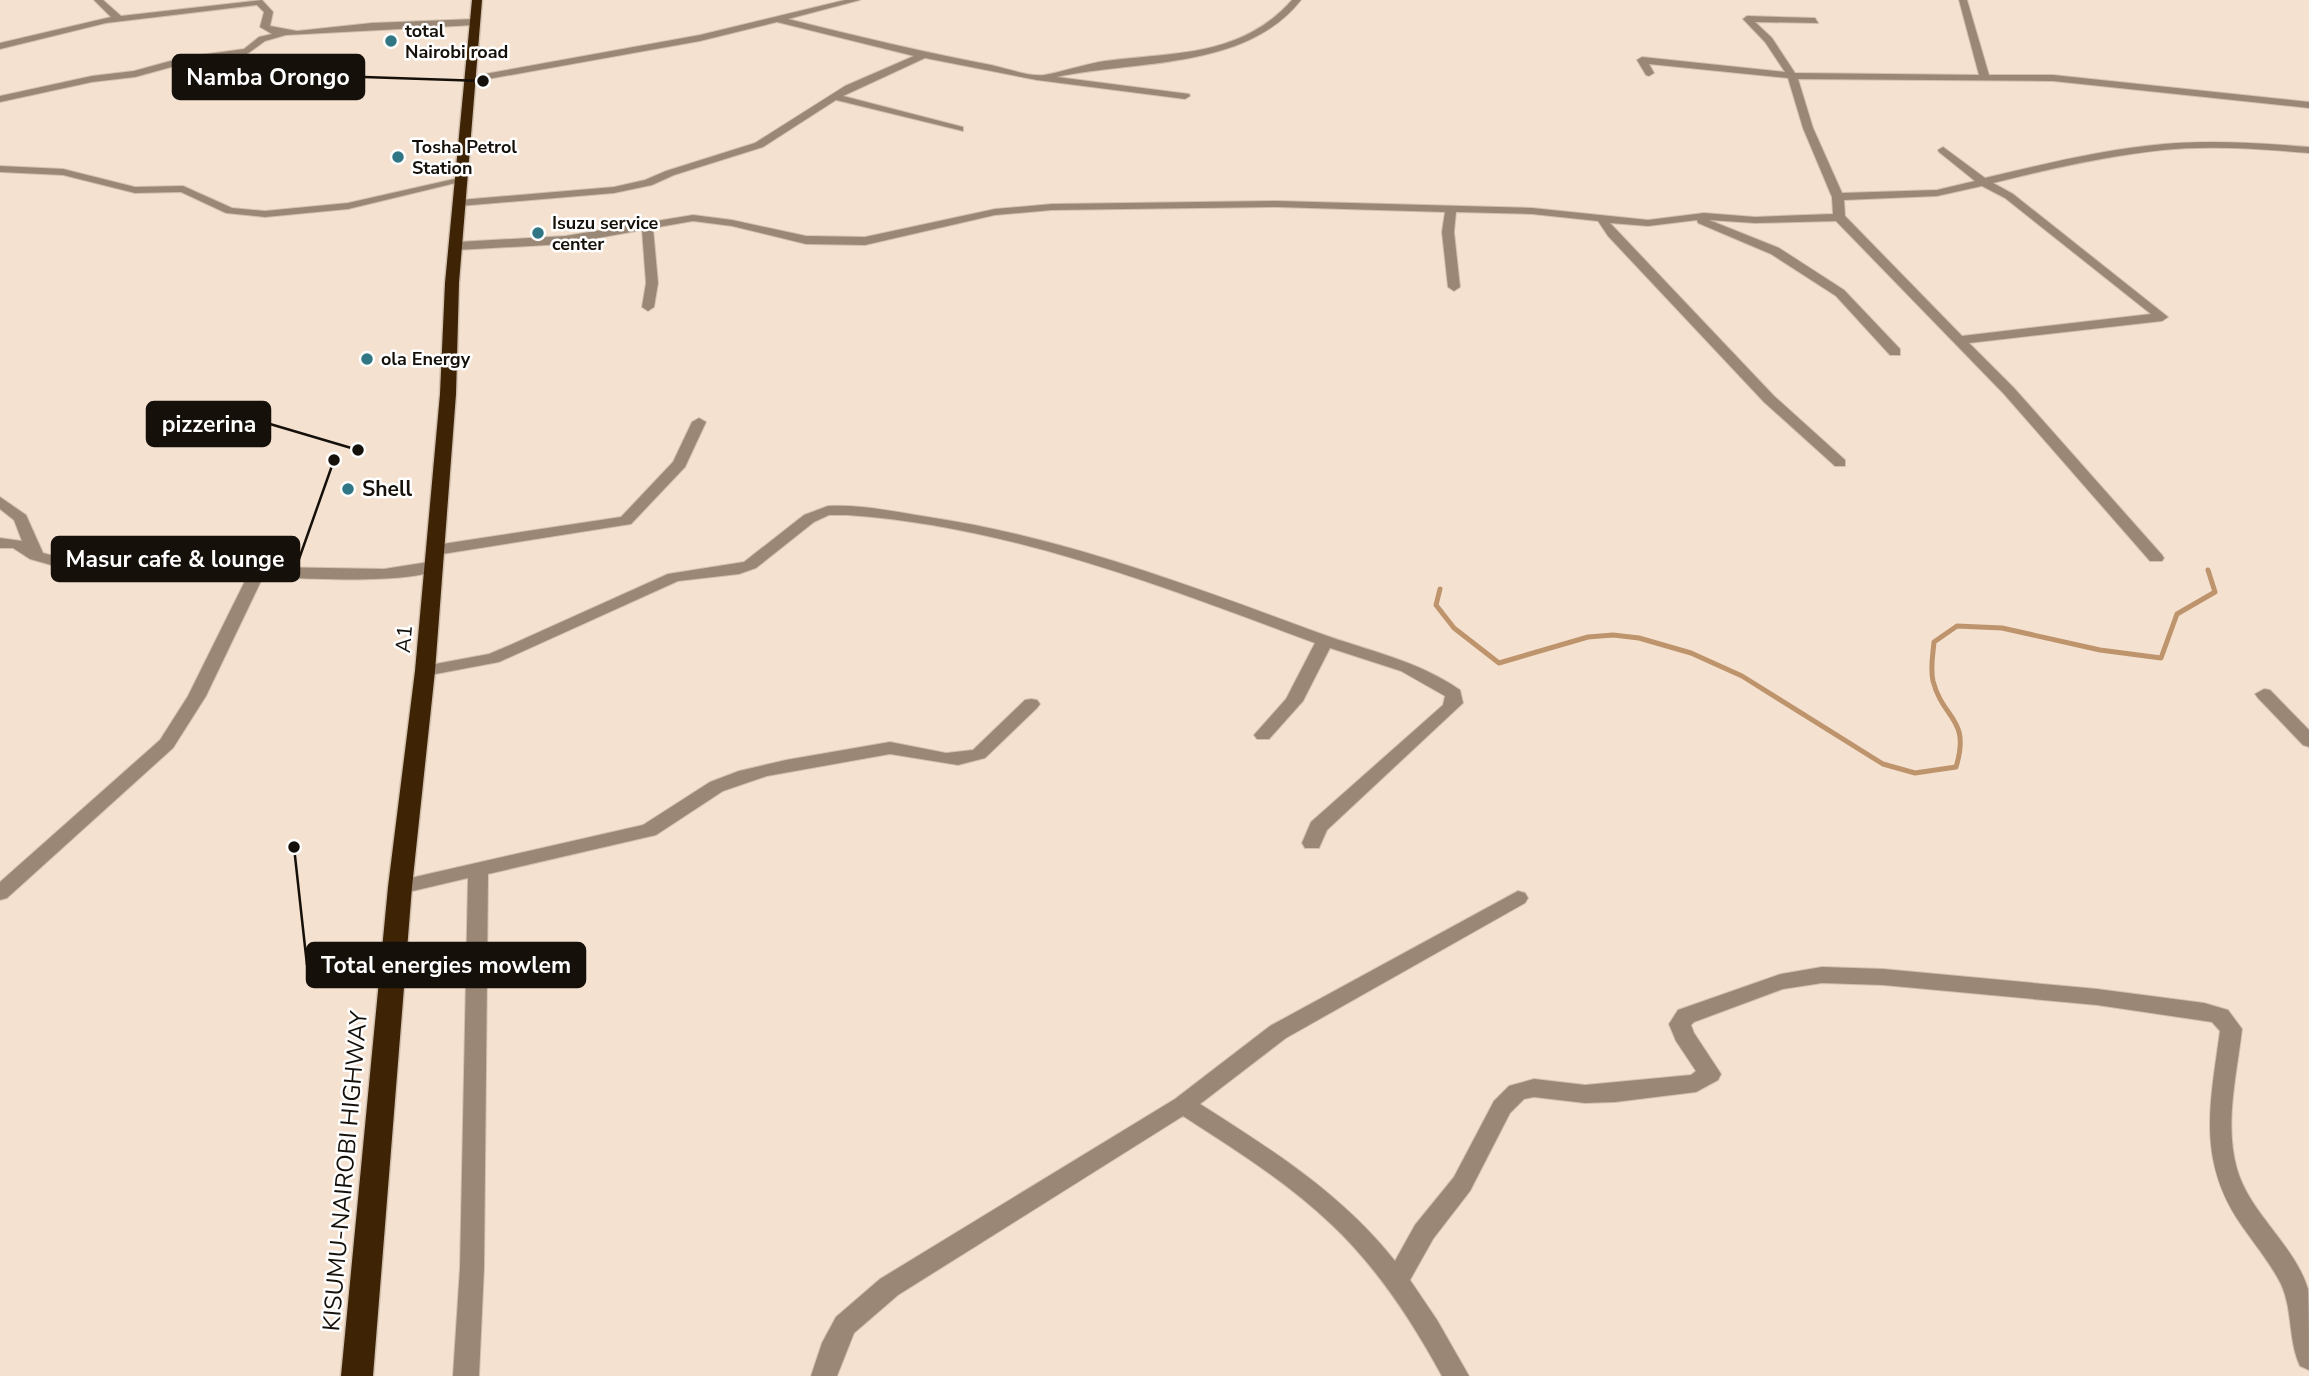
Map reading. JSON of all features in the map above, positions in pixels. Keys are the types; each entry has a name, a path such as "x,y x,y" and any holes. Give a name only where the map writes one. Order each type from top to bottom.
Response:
{"highway":[{"name":"A1","path":"400,887 435,558 448,394 447,370 477,0"},
{"name":"KISUMU-NAIROBI HIGHWAY","path":"357,1376 400,887"}],"street":[{"path":"98,0 118,18"},
{"path":"471,79 636,50 780,20 856,0"},
{"path":"1037,77 1112,63 1202,53 1242,42 1280,21 1297,0"},
{"path":"1963,0 1985,77"},
{"path":"0,46 118,18 258,1 269,12 265,27 282,34"},
{"path":"1815,21 1747,19 1769,40 1792,76 1808,128 1838,197 1839,217 2018,401 2156,558"},
{"path":"780,20 924,55 1037,77 1185,96"},
{"path":"0,99 92,79 135,74 185,60 247,51 262,39 282,34 372,26 475,22"},
{"path":"460,203 614,190 648,183 670,173 759,145 848,88 924,55"},
{"path":"1649,73 1642,60 1792,76 2053,79 2309,105"},
{"path":"837,97 959,129"},
{"path":"1838,197 1937,193 2049,166 2164,148 2259,146 2309,150"},
{"path":"1943,150 1985,183 2008,196 2162,317 1960,340"},
{"path":"0,169 63,172 135,190 183,189 230,211 265,214 348,206 463,180"},
{"path":"457,246 565,240 678,219 707,219 780,236 833,242 890,237 1021,208 1249,204 1532,211 1647,223 1692,217 1786,220 1839,217"},
{"path":"1451,209 1448,232 1454,287"},
{"path":"1692,217 1775,251 1840,293 1895,352"},
{"path":"1602,219 1612,234 1769,399 1840,463"},
{"path":"646,226 652,283 648,307"},
{"path":"0,543 17,544 36,556 83,569 256,574 384,574 435,558 626,521 680,464 699,422"},
{"path":"0,502 20,518 36,556"},
{"path":"425,671 493,658 674,577 750,565 815,515 830,511 955,523 1022,538 1219,599 1325,640 1414,668 1445,687 1455,699 1448,709 1318,827 1312,843"},
{"path":"0,893 167,744 197,696 256,574"},
{"path":"1263,734 1294,701 1325,640"},
{"path":"2264,694 2309,741"},
{"path":"400,887 649,830 670,821 716,787 755,775 890,748 911,748 952,760 969,759 979,754 1031,704"},
{"path":"466,1376 472,1268 478,870"},
{"path":"824,1376 835,1343 845,1325 889,1287 1183,1105 1278,1032 1518,898"},
{"path":"1395,1282 1424,1232 1462,1184 1502,1107 1517,1092 1534,1088 1585,1094 1615,1093 1696,1083 1710,1074 1684,1035 1680,1024 1686,1016 1804,976 1883,977 2096,997 2204,1011 2226,1021 2231,1029 2222,1131 2224,1167 2241,1205 2289,1276 2306,1323 2309,1358"},
{"path":"1183,1105 1254,1149 1321,1200 1348,1225 1395,1282 1439,1345 1456,1376"}],"waterway":[{"path":"1440,589 1436,605 1454,628 1499,663 1588,637 1613,635 1639,638 1691,653 1742,676 1883,764 1915,773 1956,767 1960,751 1958,729 1937,694 1932,666 1934,642 1957,626 2002,628 2100,650 2161,658 2177,614 2215,592 2208,570"}],"place":[{"name":"total Nairobi road","path":"391,41"},
{"name":"Namba Orongo","path":"483,81"},
{"name":"Tosha Petrol Station","path":"398,157"},
{"name":"Isuzu service center","path":"538,233"},
{"name":"ola Energy","path":"367,359"},
{"name":"pizzerina","path":"358,450"},
{"name":"Masur cafe & lounge","path":"334,460"},
{"name":"Shell","path":"348,489"},
{"name":"Total energies mowlem","path":"294,847"}]}
